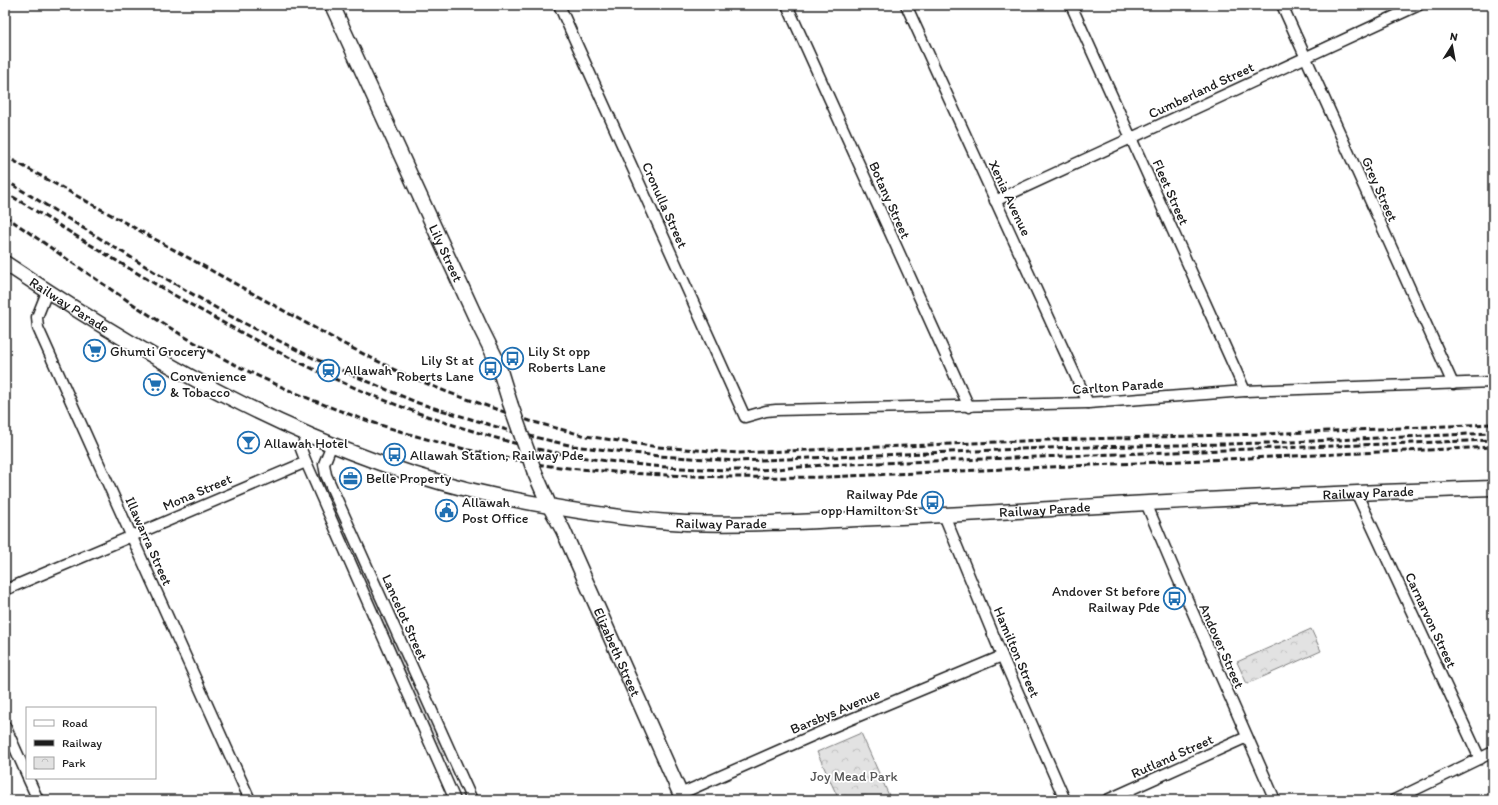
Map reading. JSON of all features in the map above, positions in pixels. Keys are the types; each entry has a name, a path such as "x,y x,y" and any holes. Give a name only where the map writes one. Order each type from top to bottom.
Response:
{"main road":[{"name":"Lily Street","path":"332,5 497,361 510,403 549,505"},
{"name":"Railway Parade","path":"5,263 47,292 163,363 215,390 332,444 384,463 451,484 500,497 549,505 644,519 726,524 773,524 1356,492 1493,488"},
{"name":"Elizabeth Street","path":"549,505 563,530 682,797"}],"street":[{"name":"Cronulla Street","path":"558,5 745,417"},
{"name":"Botany Street","path":"787,5 969,407"},
{"name":"Xenia Avenue","path":"906,5 1088,403"},
{"name":"Fleet Street","path":"1071,5 1132,137 1245,391"},
{"name":"Grey Street","path":"1282,5 1453,384"},
{"name":"Cumberland Street","path":"995,201 1419,5"},
{"name":"Illawarra Street","path":"47,292 37,317 38,328 250,800"},
{"name":"Carlton Parade","path":"745,417 766,411 776,410 969,407 1088,403 1245,391 1493,382"},
{"path":"308,433 301,449 306,462 314,465 324,464 332,444"},
{"name":"Mona Street","path":"5,590 306,462"},
{"name":"Lancelot Street","path":"306,462 455,800"},
{"name":"Lancelot Street","path":"324,464 326,474 472,800"},
{"name":"Carnarvon Street","path":"1356,492 1480,759"},
{"name":"Andover Street","path":"1146,503 1275,800"},
{"name":"Hamilton Street","path":"944,515 1002,656 1065,800"},
{"name":"Barsbys Avenue","path":"682,797 830,728 1002,656"},
{"path":"5,726 26,773"},
{"name":"Rutland Street","path":"1107,800 1247,737"},
{"path":"1394,800 1493,752"},
{"path":"28,779 38,800"}],"green space":[{"path":"321,474 350,538 346,540 317,475"},
{"path":"357,554 381,609 377,611 352,556"},
{"path":"386,618 410,672 406,674 382,620"},
{"path":"1311,629 1321,651 1247,684 1237,662"},
{"path":"417,689 447,754 442,756 412,691"},
{"name":"Joy Mead Park","path":"861,733 891,800 839,800 817,752"}],"railway":[{"path":"5,156 342,343 395,370 447,392 530,421 586,436 658,447 738,453 1493,424"},
{"path":"5,180 158,274 230,316 313,358 418,403 517,433 573,446 659,456 738,461 1045,448 1267,443 1493,433"},
{"path":"5,192 174,295 290,358 350,386 410,410 473,431 533,448 566,455 662,467 746,470 824,465 1493,440"},
{"path":"5,216 142,310 199,345 265,379 342,412 422,438 543,465 614,472 667,475 827,477 1493,447"}],"place":[{"name":"Ghumti Grocery","path":"94,351"},
{"name":"Lily St opp Roberts Lane","path":"512,359"},
{"name":"Lily St at Roberts Lane","path":"490,368"},
{"name":"Allawah","path":"328,370"},
{"name":"Convenience & Tobacco","path":"154,384"},
{"name":"Allawah Hotel","path":"249,443"},
{"name":"Allawah Station, Railway Pde","path":"394,455"},
{"name":"Belle Property","path":"351,478"},
{"name":"Railway Pde opp Hamilton St","path":"933,502"},
{"name":"Allawah Post Office","path":"446,510"},
{"name":"Andover St before Railway Pde","path":"1175,599"}]}
